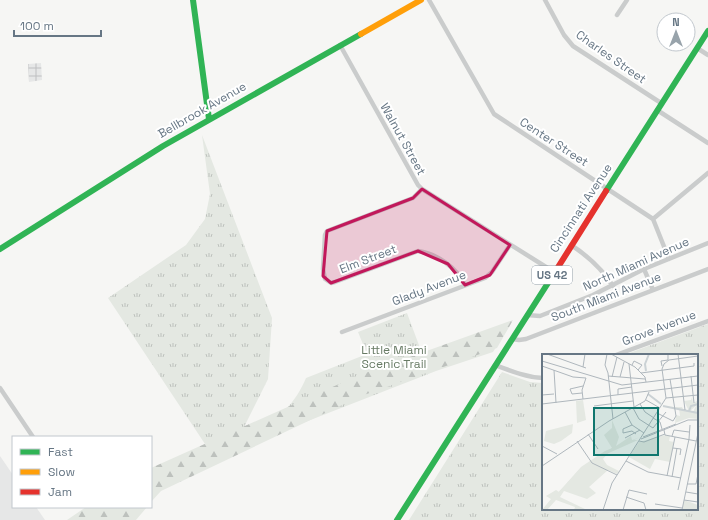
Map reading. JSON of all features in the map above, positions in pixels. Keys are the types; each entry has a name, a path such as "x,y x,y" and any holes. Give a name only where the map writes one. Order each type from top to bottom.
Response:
{"main road":[{"path":"193,0 210,119"},
{"name":"Bellbrook Avenue","path":"0,249 163,146 421,0"},
{"name":"Cincinnati Avenue","path":"397,520 708,31"}],"street":[{"name":"Center Street","path":"429,0 494,114 653,218"},
{"name":"Charles Street","path":"545,0 564,35 573,46 661,104"},
{"path":"617,15 627,0"},
{"name":"Walnut Street","path":"340,45 415,182 422,189 554,272"},
{"path":"697,48 708,55"},
{"path":"657,110 708,143"},
{"path":"669,258 653,218 708,173"},
{"name":"Elm Street","path":"422,189 413,198 327,231 324,235 323,263 325,279 331,283 335,282 418,251 429,254 448,264 460,275 465,285"},
{"name":"North Miami Avenue","path":"527,315 540,316 593,295 644,269 708,243"},
{"name":"Glady Avenue","path":"342,332 490,274 510,245"},
{"path":"571,245 588,257 606,275 613,286"},
{"path":"644,269 653,290"},
{"name":"South Miami Avenue","path":"512,339 526,339 708,269"},
{"name":"Grove Avenue","path":"619,354 708,321"},
{"path":"495,365 530,377 542,378"},
{"path":"0,388 33,436"}],"highlighted area":[{"path":"422,189 510,245 490,275 465,285 448,264 418,251 331,283 323,276 327,231 413,198"}],"shaded area":[{"path":"41,63 42,80 29,82 28,64"},
{"path":"0,456 12,474 12,508 37,508 45,520 0,520"}],"green space":[{"path":"202,135 272,318 268,379 244,427 285,410 297,395 306,378 367,354 358,332 407,313 423,356 512,322 493,352 436,371 277,433 205,444 108,298 186,245 205,219 210,194"},
{"name":"Little Miami Scenic Trail","path":"513,320 497,348 361,396 161,491 152,501 152,468 357,376"},
{"path":"708,324 708,520 409,520 502,372 530,382 542,383 542,510 698,510 698,354 627,354"},
{"path":"85,508 146,508 136,520 67,520"}],"traffic: fast":[{"path":"193,0 209,119"},
{"path":"606,191 708,31"},
{"path":"0,249 163,146 361,34"},
{"path":"397,520 555,272"}],"traffic: slow":[{"path":"361,34 421,0"}],"traffic: jam":[{"path":"555,272 606,191"}]}
